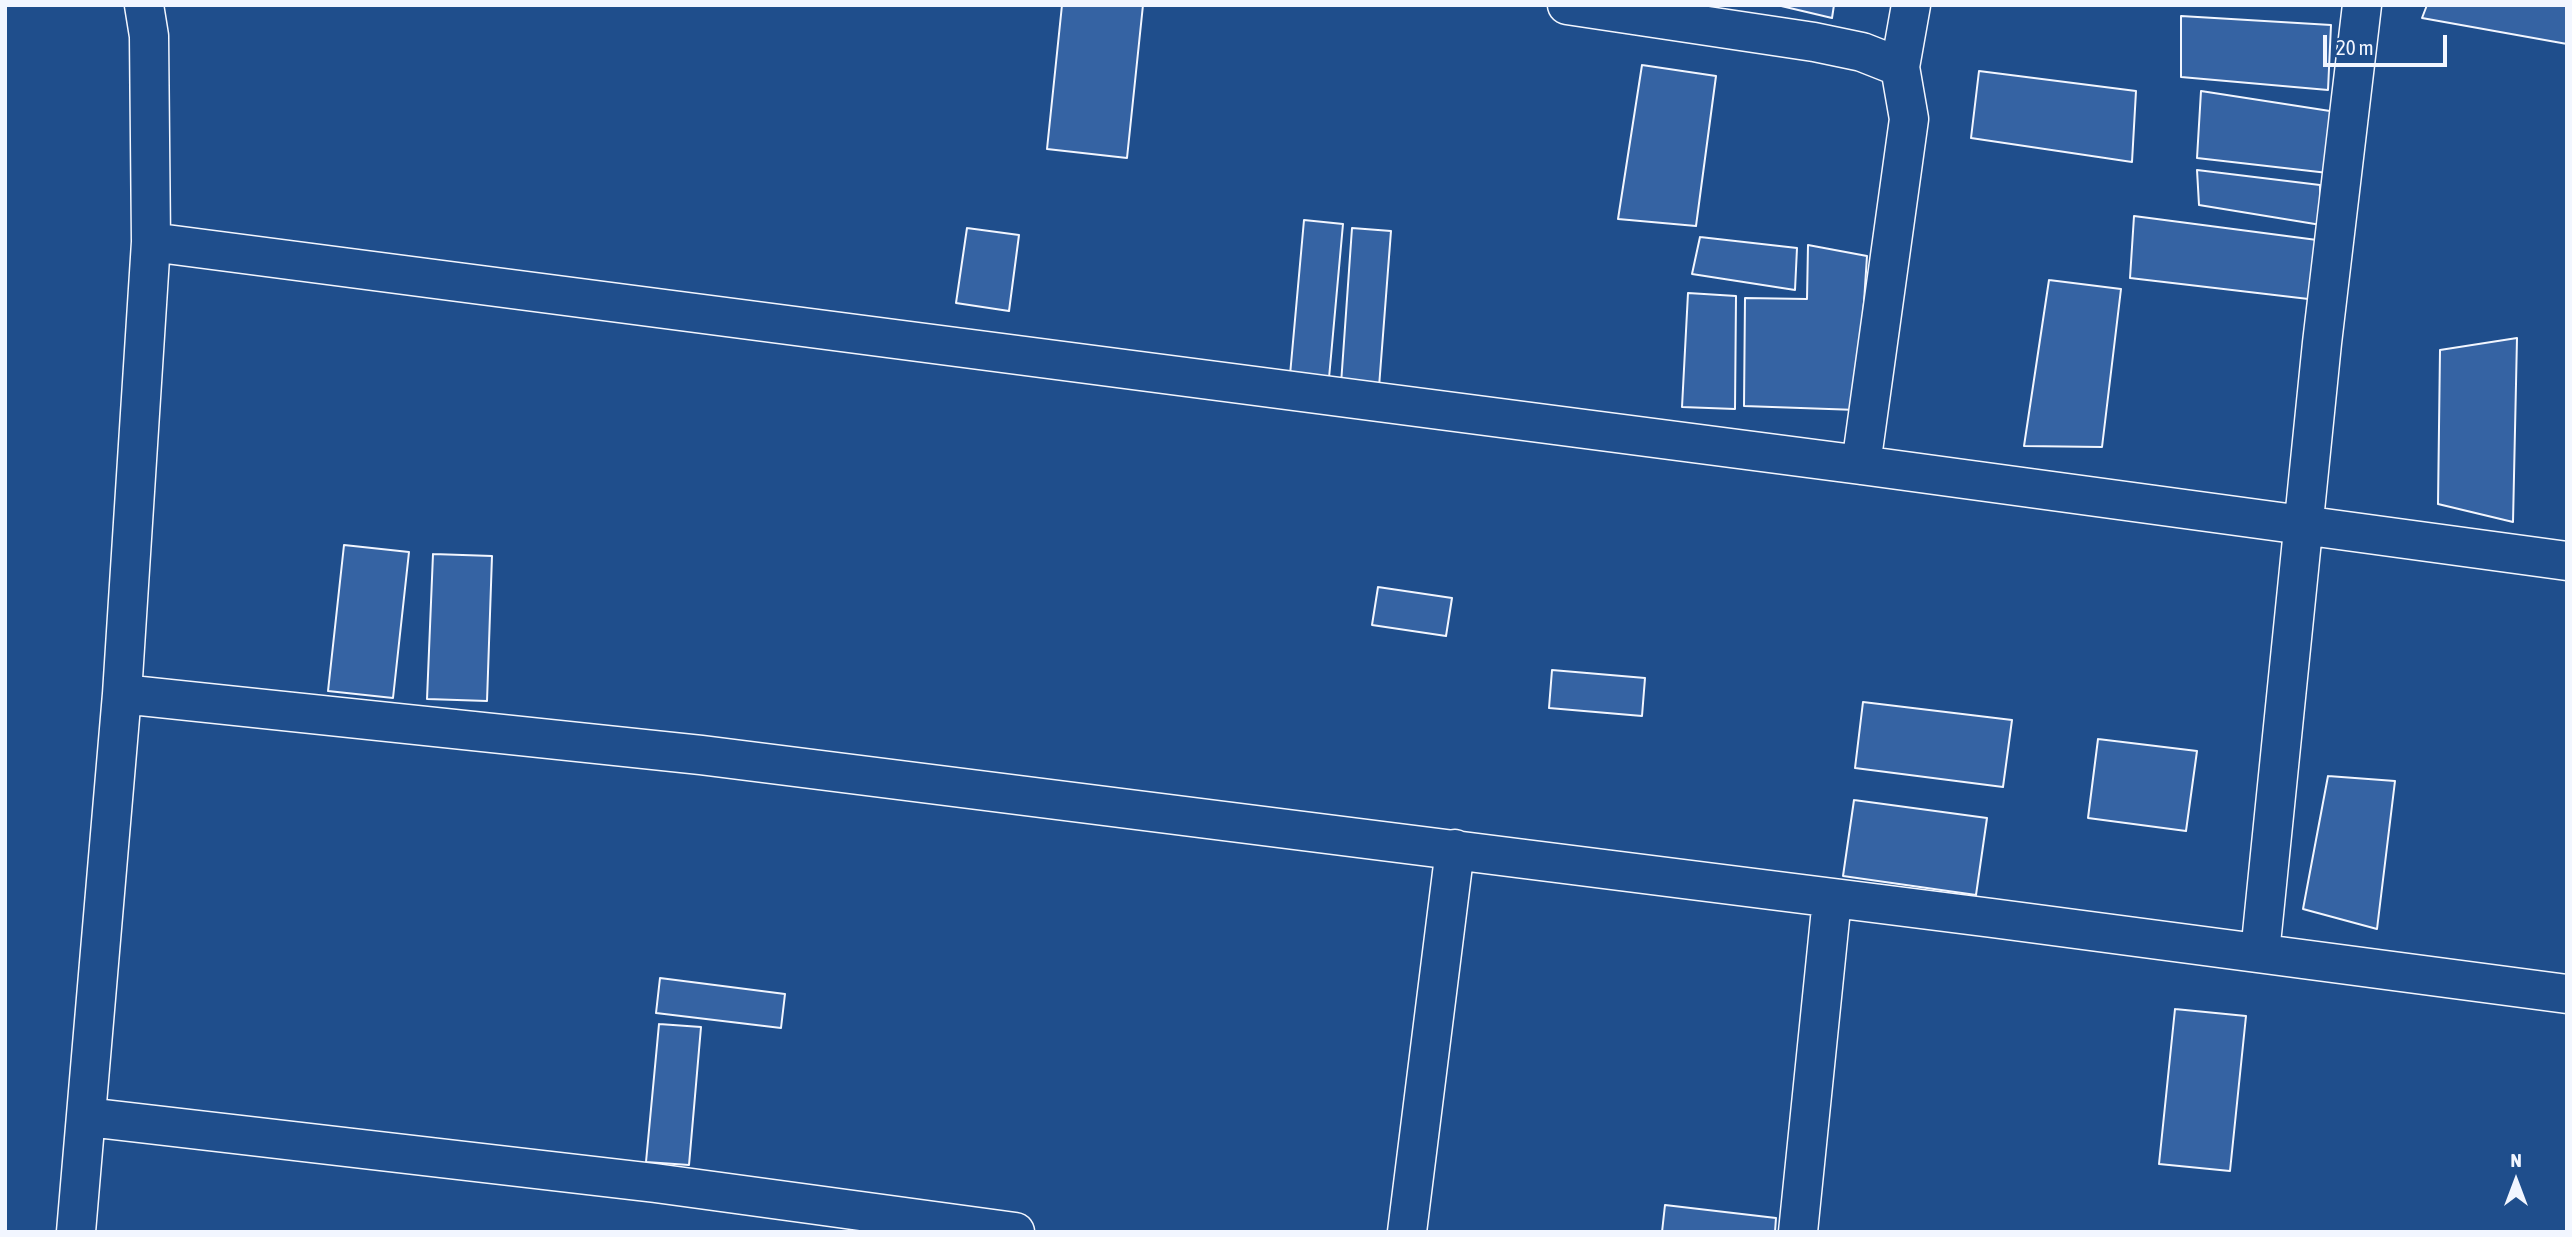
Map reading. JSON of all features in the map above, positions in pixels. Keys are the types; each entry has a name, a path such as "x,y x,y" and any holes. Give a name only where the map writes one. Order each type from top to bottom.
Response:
{"street":[{"path":"76,1232 122,694 151,242 149,36 144,5"},
{"path":"1567,5 1814,43 1863,52 1900,66"},
{"path":"1861,465 1909,119 1900,66 1911,5"},
{"path":"2260,953 2362,5"},
{"path":"151,242 1861,465 2567,561"},
{"path":"122,694 715,757 1455,849 2567,994"},
{"path":"1407,1232 1455,849"},
{"path":"1798,1232 1832,899"},
{"path":"87,1117 655,1182 1015,1232"}],"building":[{"path":"1062,5 1143,5 1127,158 1047,149"},
{"path":"1777,5 1834,5 1832,18"},
{"path":"2427,5 2567,5 2567,44 2422,18"},
{"path":"2181,16 2331,25 2328,90 2181,77"},
{"path":"1642,65 1716,76 1696,226 1618,219"},
{"path":"1979,71 2136,91 2132,162 1971,138"},
{"path":"2201,91 2330,111 2328,173 2197,158"},
{"path":"2197,170 2320,185 2321,225 2199,205"},
{"path":"2134,216 2317,240 2317,300 2130,278"},
{"path":"1304,220 1343,224 1329,378 1290,375"},
{"path":"967,228 1019,235 1009,311 956,303"},
{"path":"1352,228 1391,231 1379,387 1341,384"},
{"path":"1700,237 1797,248 1795,290 1692,274"},
{"path":"1808,245 1867,256 1857,410 1744,406 1745,298 1807,299"},
{"path":"2049,280 2121,289 2102,447 2024,446"},
{"path":"1688,293 1736,296 1735,409 1682,407"},
{"path":"2517,338 2513,522 2438,504 2440,350"},
{"path":"344,545 409,552 393,698 328,691"},
{"path":"433,554 492,556 487,701 427,699"},
{"path":"1378,587 1452,598 1446,636 1372,625"},
{"path":"1552,670 1645,678 1642,716 1549,708"},
{"path":"1863,702 2012,720 2003,787 1855,768"},
{"path":"2098,739 2197,751 2186,831 2088,818"},
{"path":"2328,776 2395,781 2377,929 2303,909"},
{"path":"1854,800 1987,818 1976,895 1843,876"},
{"path":"660,978 785,994 781,1028 656,1013"},
{"path":"2175,1009 2246,1016 2230,1171 2159,1164"},
{"path":"659,1024 701,1027 689,1165 646,1162"},
{"path":"1665,1205 1776,1218 1775,1232 1662,1232"}]}
